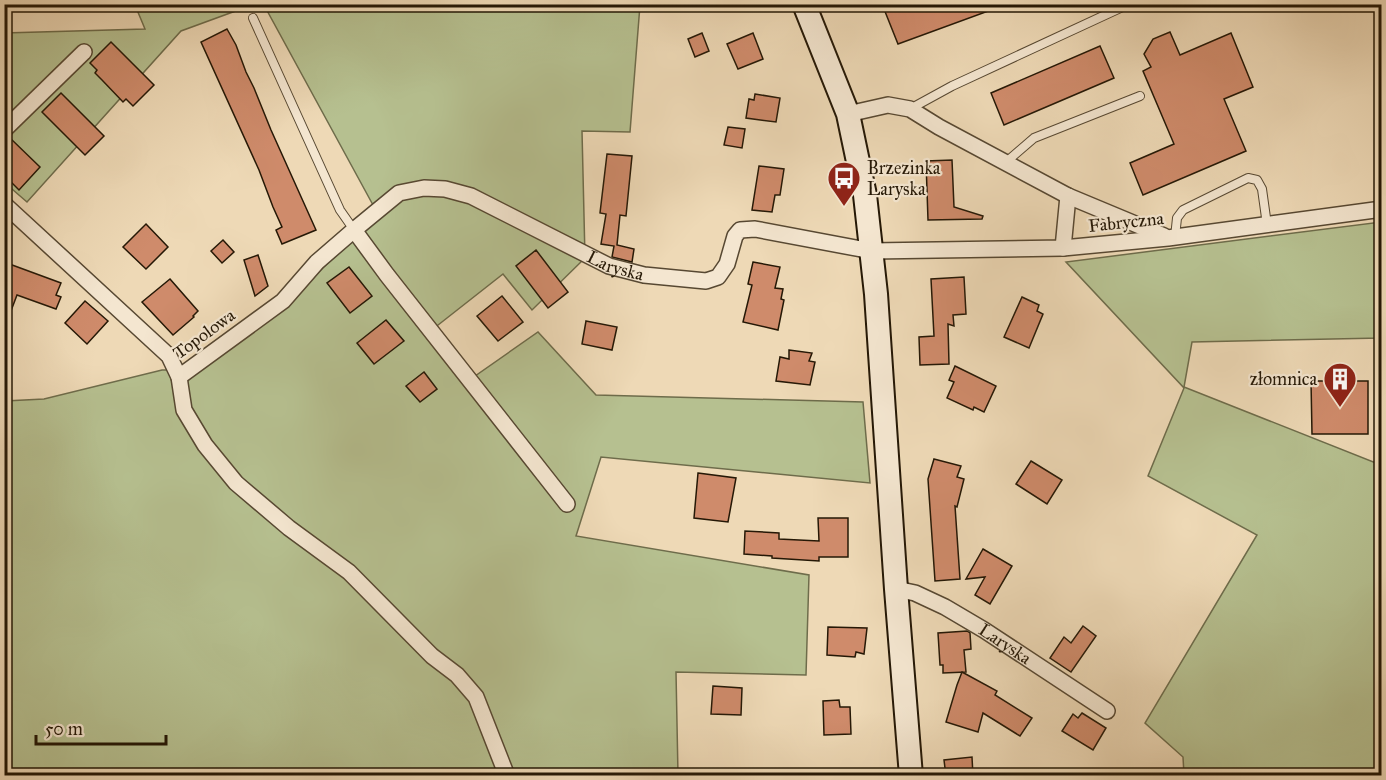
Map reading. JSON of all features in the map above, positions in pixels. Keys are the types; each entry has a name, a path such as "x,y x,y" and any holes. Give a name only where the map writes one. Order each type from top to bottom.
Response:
{"street":[{"path":"804,4 848,114 866,195 876,294 911,776"},
{"path":"4,130 84,52"},
{"path":"848,114 888,105 910,109 1068,196 1171,237"},
{"name":"Laryska","path":"354,230 399,193 424,188 445,189 471,196 609,266 644,275 706,281 718,277 727,264 735,236 740,230 754,230 872,250"},
{"path":"1063,248 1068,196"},
{"name":"Topolowa","path":"4,204 169,356 179,376 284,301 317,262 354,230"},
{"name":"Fabryczna","path":"872,250 1063,248 1171,237 1382,209"},
{"path":"354,230 567,504"},
{"path":"179,376 184,410 204,445 236,483 289,528 349,572 426,650 457,675 476,697 507,776"},
{"name":"Laryska","path":"896,589 915,593 945,607 1107,711"}],"lane":[{"path":"910,109 952,86 1129,4"},
{"path":"253,18 340,210 354,230"},
{"path":"1005,163 1034,138 1140,96"},
{"path":"1171,237 1183,210 1248,178 1257,180 1262,189 1267,225"}],"green space":[{"path":"135,5 252,5 181,31 27,202 5,183 4,33 145,29"},
{"path":"264,5 640,5 630,132 582,131 585,258 532,310 503,274 433,329 475,376 538,332 596,395 863,402 870,483 601,457 576,536 809,575 806,675 676,672 678,775 5,776 5,401 44,399 162,370 175,370 311,279 379,216"},
{"path":"1381,222 1381,338 1192,342 1184,387 1381,465 1381,775 1184,775 1183,757 1145,723 1257,535 1148,476 1184,388 1066,262"}],"building":[{"path":"882,4 1002,4 1002,6 898,44"},
{"path":"227,29 316,230 282,244 276,230 282,227 201,42"},
{"path":"1170,32 1180,55 1231,33 1253,87 1224,99 1246,151 1143,195 1130,163 1174,144 1143,71 1151,67 1144,54 1153,39"},
{"path":"702,33 709,51 695,57 688,39"},
{"path":"753,33 763,59 738,69 727,44"},
{"path":"111,42 154,85 133,106 126,99 123,102 95,73 97,70 90,63"},
{"path":"1100,46 1114,78 1004,125 991,93"},
{"path":"61,93 104,136 85,155 42,112"},
{"path":"755,94 780,98 776,122 746,118 749,99 754,100"},
{"path":"728,127 745,129 742,148 724,145"},
{"path":"10,138 40,167 19,190 4,175 4,140"},
{"path":"607,154 632,156 626,216 620,215 617,245 634,249 632,262 612,257 614,246 601,244 606,214 600,213"},
{"path":"952,160 954,207 983,216 982,219 928,220 926,161"},
{"path":"759,166 784,169 780,195 775,195 772,212 752,210"},
{"path":"146,224 168,247 146,269 123,247"},
{"path":"223,240 234,252 222,263 211,251"},
{"path":"536,250 568,292 548,308 516,266"},
{"path":"258,255 268,286 255,296 244,260"},
{"path":"4,262 61,283 56,295 61,297 56,309 17,295 6,324 4,324"},
{"path":"753,262 780,267 775,288 783,289 781,299 784,300 778,330 743,322 752,285 748,284"},
{"path":"349,267 372,296 350,313 327,283"},
{"path":"964,277 966,314 953,315 954,326 948,324 949,364 920,365 919,337 934,336 931,279"},
{"path":"170,279 198,311 173,335 142,302"},
{"path":"502,296 523,322 498,341 477,316"},
{"path":"1022,297 1039,305 1037,311 1043,314 1029,348 1004,337"},
{"path":"85,301 108,321 87,344 65,323"},
{"path":"386,320 404,341 374,364 357,343"},
{"path":"586,321 617,327 612,350 582,344"},
{"path":"789,350 812,353 809,361 815,362 810,385 776,381 780,357 789,359"},
{"path":"955,366 996,386 984,412 974,407 973,410 947,398 954,382 949,380"},
{"path":"424,372 437,389 420,402 406,386"},
{"name":"złomnica","path":"1311,381 1368,381 1368,434 1312,434"},
{"path":"934,459 961,466 957,477 964,479 957,507 955,506 960,579 935,581 928,479"},
{"path":"1031,461 1062,480 1047,504 1016,484"},
{"path":"698,473 736,478 728,522 694,518"},
{"path":"818,518 848,518 848,557 819,557 819,561 744,554 745,531 779,533 779,539 819,541"},
{"path":"983,549 1012,566 990,604 975,595 985,577 966,579"},
{"path":"1083,626 1096,636 1071,672 1050,658 1064,637 1071,643"},
{"path":"828,627 867,628 864,654 856,652 855,657 827,655"},
{"path":"967,631 970,633 971,649 964,650 966,672 943,673 943,665 940,665 938,633"},
{"path":"962,672 997,691 995,695 1032,718 1020,736 983,713 978,732 946,722"},
{"path":"713,686 742,688 741,715 711,714"},
{"path":"839,700 840,707 850,707 851,734 824,735 823,701"},
{"path":"1082,713 1106,728 1093,750 1062,731 1073,714 1078,718"},
{"path":"972,757 973,776 946,776 944,760"}],"place":[{"name":"Brzezinka Laryska","path":"844,207"},
{"name":"złomnica","path":"1340,408"}]}
